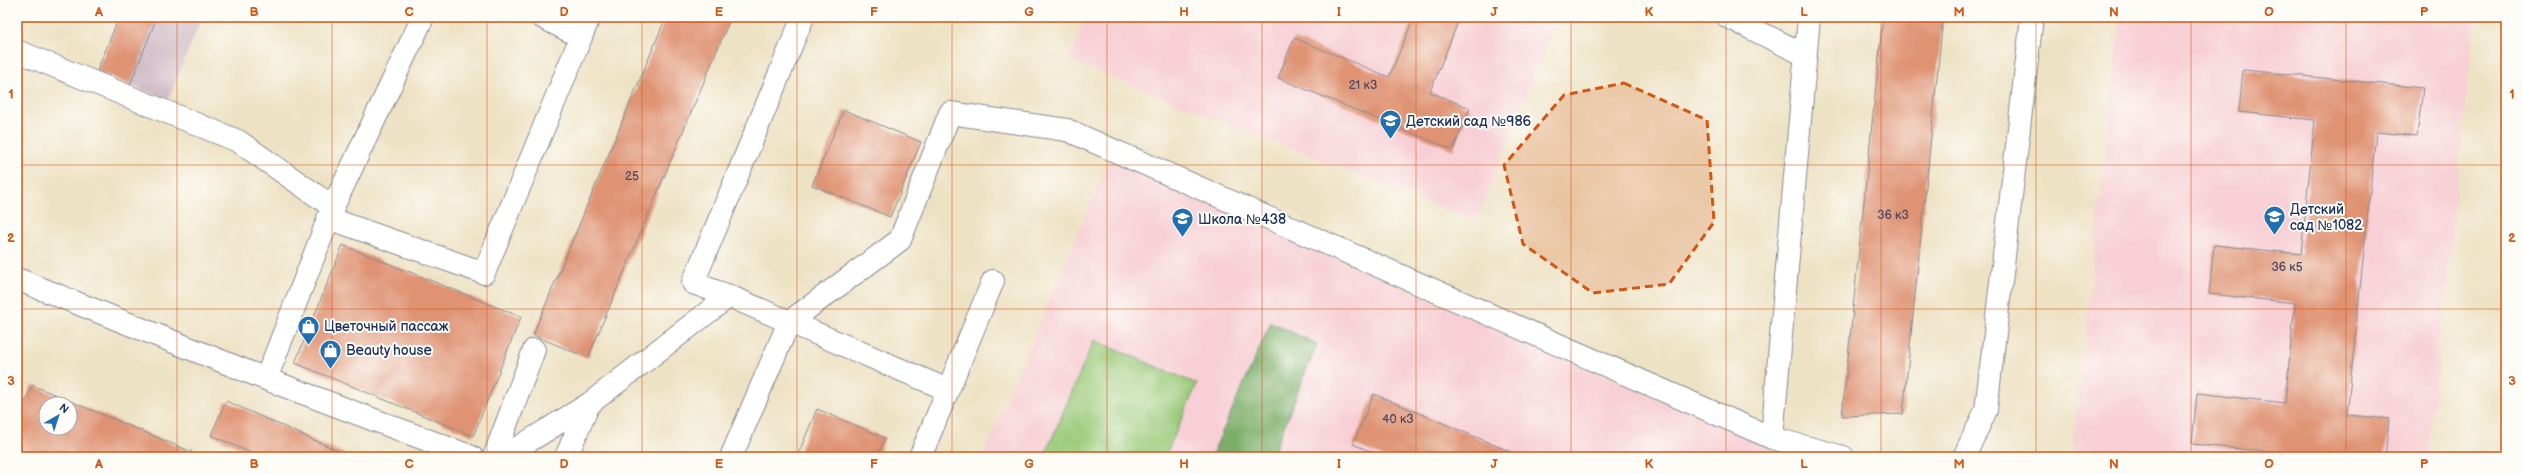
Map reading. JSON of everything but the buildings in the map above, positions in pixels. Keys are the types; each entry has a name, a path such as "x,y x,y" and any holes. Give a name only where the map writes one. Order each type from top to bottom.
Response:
{"lane":[{"path":"266,379 331,213 423,17"},
{"path":"542,17 581,37"},
{"path":"17,51 238,141 331,213 484,273 589,17"},
{"path":"803,17 693,283 729,296 948,390"},
{"path":"1728,17 1805,55"},
{"path":"1772,438 1809,17"},
{"path":"1964,457 1986,410 2032,17"},
{"path":"731,457 789,322 900,240 950,113 1067,130 1772,438 1843,457"},
{"path":"17,279 266,379 472,457"},
{"path":"920,457 994,281"},
{"path":"503,457 589,404 729,296"},
{"path":"494,457 534,350"},
{"path":"566,457 589,404"}],"highlighted area":[{"path":"1624,83 1707,120 1714,222 1669,284 1593,293 1523,244 1504,165 1564,95"}],"shaded area":[{"path":"119,17 202,17 168,100 97,71"},
{"name":"Детский сад №986","path":"1086,17 1557,17 1476,221 1069,60"},
{"name":"Детский сад №1082","path":"2120,17 2475,17 2428,457 2072,457"},
{"name":"Школа №438","path":"1109,161 1774,449 1770,457 982,457"}],"green space":[{"path":"1271,322 1317,344 1272,457 1211,457"},
{"path":"1094,340 1197,384 1165,457 1044,457"}],"place":[{"name":"Детский сад №986","path":"1390,140"},
{"name":"Детский сад №1082","path":"2274,236"},
{"name":"Школа №438","path":"1182,238"},
{"name":"Цветочный пассаж","path":"309,346"},
{"name":"Beauty house","path":"330,370"}]}
